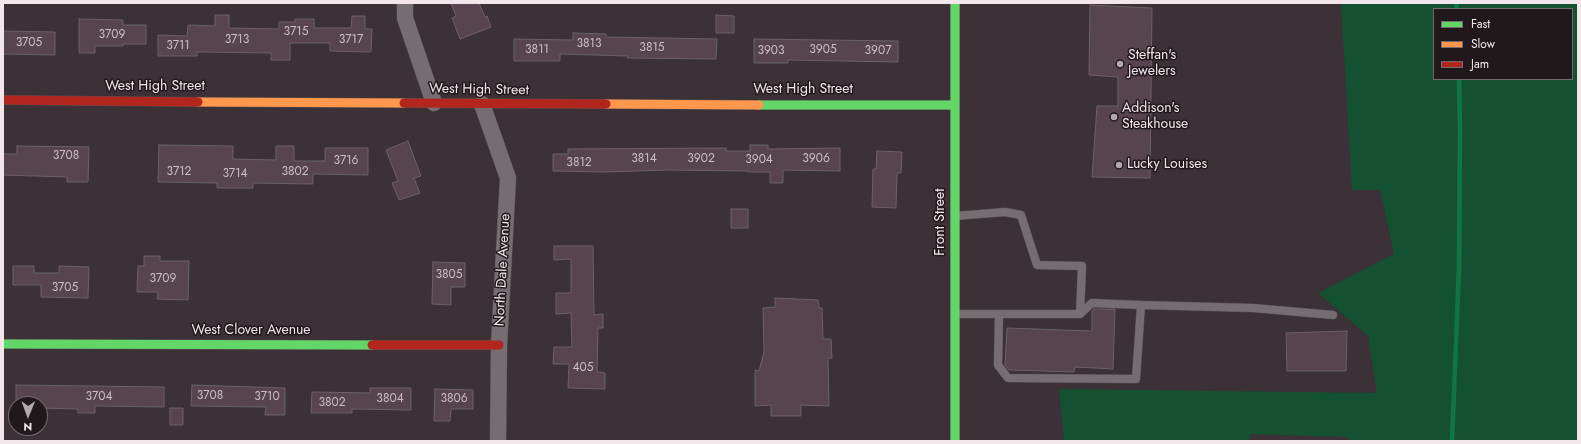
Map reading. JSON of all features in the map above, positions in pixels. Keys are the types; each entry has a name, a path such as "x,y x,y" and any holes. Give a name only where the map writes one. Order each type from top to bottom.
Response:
{"street":[{"path":"405,3 405,18 434,103"},
{"name":"Front Street","path":"955,3 955,441"},
{"name":"West High Street","path":"3,100 482,104 955,105"},
{"name":"North Dale Avenue","path":"482,104 508,178 499,345 498,441"},
{"name":"West Clover Avenue","path":"3,344 499,345"}],"lane":[{"path":"955,216 1005,212 1021,215 1038,265 1082,266 1080,314"},
{"path":"955,314 1080,314 1092,302 1253,308 1333,315"},
{"path":"1000,314 998,365 1008,378 1136,379 1141,305"}],"green space":[{"path":"1341,3 1578,3 1578,441 1351,441 1346,437 1250,434 1249,441 1064,441 1059,389 1377,393 1368,336 1318,293 1394,254 1380,190 1352,190"}],"building":[{"path":"451,3 479,3 485,17 487,16 491,27 460,39 452,18 456,16"},
{"path":"1090,5 1152,8 1150,178 1092,177 1097,106 1118,106 1118,77 1089,75"},
{"path":"215,15 229,15 229,28 279,29 279,22 295,22 295,19 314,19 314,28 351,28 352,16 365,16 365,29 372,29 371,52 330,51 330,43 290,43 290,60 271,60 271,53 197,52 197,56 158,56 158,35 187,36 188,25 215,26"},
{"path":"716,15 734,16 734,33 716,33"},
{"path":"79,19 123,20 123,25 146,25 146,44 95,46 95,53 79,53"},
{"path":"3,31 55,32 55,55 3,54"},
{"path":"573,33 606,34 606,37 717,39 716,59 627,58 628,56 560,54 560,61 514,61 514,39 573,40"},
{"path":"754,39 898,41 898,62 788,60 788,63 754,63"},
{"path":"408,141 421,176 414,178 420,193 399,200 392,183 398,181 386,150"},
{"path":"159,145 233,146 233,159 276,160 276,146 294,146 294,161 325,161 325,148 368,148 368,175 313,174 313,184 253,183 253,188 217,188 217,183 158,182"},
{"path":"750,145 768,145 768,149 840,148 840,171 783,170 783,183 770,183 770,172 668,170 604,172 553,171 553,154 568,154 568,149 726,148 726,151 750,151"},
{"path":"17,146 89,147 88,182 67,182 67,177 3,175 3,154 17,154"},
{"path":"877,151 902,152 901,173 897,173 896,208 872,207 873,169 876,169"},
{"path":"731,209 748,209 748,228 731,228"},
{"path":"554,246 593,246 594,315 603,314 603,328 598,328 597,372 605,373 605,389 568,388 569,364 553,364 554,347 572,347 571,313 556,314 556,293 571,293 571,259 554,260"},
{"path":"144,256 160,256 160,261 189,261 188,300 157,299 158,292 137,292 138,266 144,266"},
{"path":"433,262 465,263 465,287 451,287 451,305 432,304"},
{"path":"13,266 34,266 34,273 59,273 59,266 89,267 88,298 41,297 41,285 13,285"},
{"path":"775,298 818,300 819,308 822,308 823,339 831,339 832,358 828,358 829,406 801,405 801,416 771,416 771,405 755,406 755,370 759,371 764,352 763,308 775,307"},
{"path":"1094,309 1115,309 1113,369 1075,367 1074,372 1009,370 1005,365 1007,328 1092,331 1092,311"},
{"path":"1347,331 1346,371 1287,371 1286,333"},
{"path":"16,385 164,387 164,407 95,406 95,413 78,413 78,409 48,408 48,396 16,396"},
{"path":"192,385 285,388 285,415 265,415 266,407 191,406"},
{"path":"370,388 411,388 411,410 352,409 352,413 311,413 312,392 370,393"},
{"path":"435,389 473,390 473,409 451,409 450,421 434,421"},
{"path":"170,408 183,408 183,425 170,425"}],"waterway":[{"path":"1456,3 1457,8"},
{"path":"1452,441 1459,268 1459,80"}],"traffic: fast":[{"path":"955,3 955,441"},
{"path":"759,105 955,105"},
{"path":"3,344 372,345"}],"traffic: slow":[{"path":"198,102 404,103"},
{"path":"606,104 759,105"}],"traffic: jam":[{"path":"3,100 198,102"},
{"path":"404,103 606,104"},
{"path":"372,345 499,345"}],"place":[{"name":"Steffan's Jewelers","path":"1120,64"},
{"name":"Addison's Steakhouse","path":"1114,117"},
{"name":"Lucky Louises","path":"1119,165"}]}
